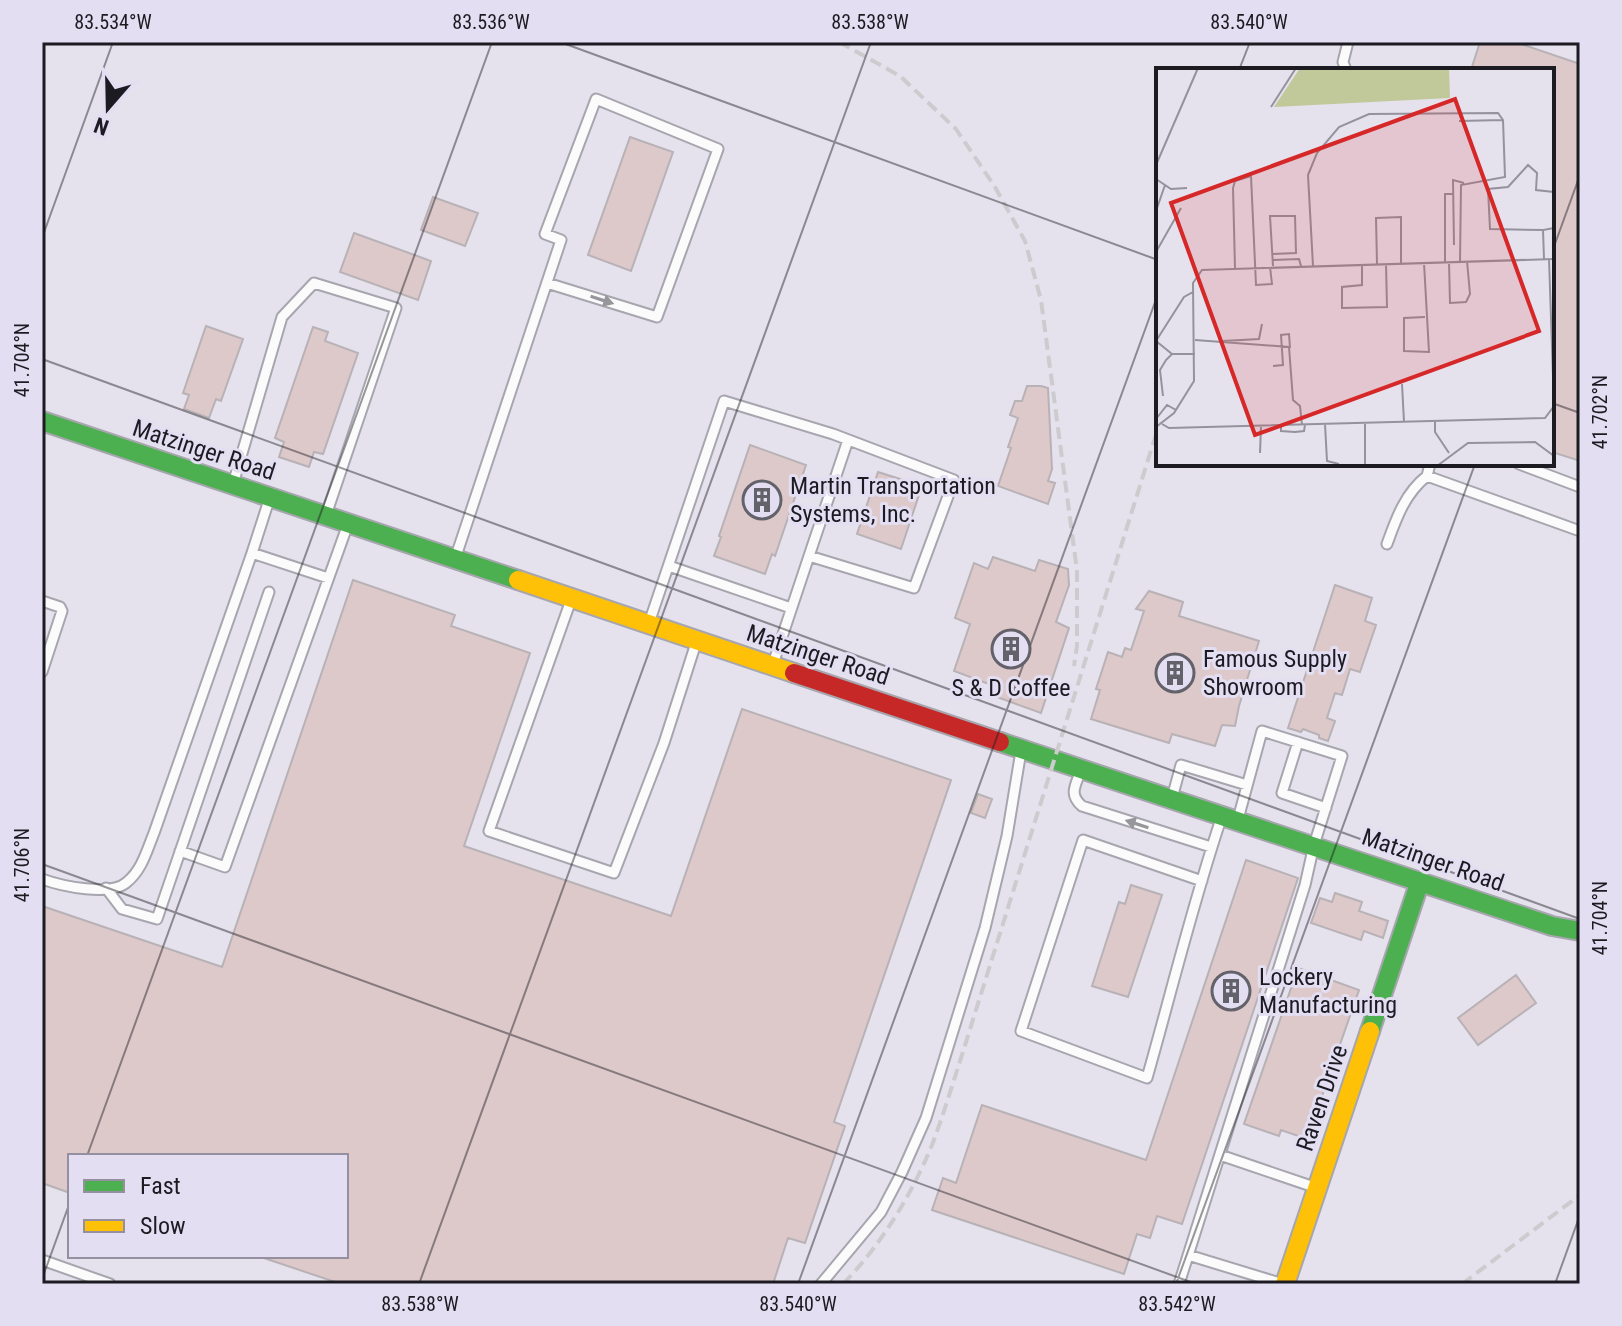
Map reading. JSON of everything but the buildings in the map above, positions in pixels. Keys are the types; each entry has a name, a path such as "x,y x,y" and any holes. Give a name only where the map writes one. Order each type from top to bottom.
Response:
{"street":[{"name":"Matzinger Road","path":"42,421 1552,926 1580,931"},
{"name":"Raven Drive","path":"1284,1284 1420,881"}],"lane":[{"path":"1345,68 1343,62 1348,42"},
{"path":"455,559 561,240 545,234 596,99 718,149 657,317 547,283"},
{"path":"233,485 282,317 314,283 396,308 326,515"},
{"path":"649,623 724,401 848,440 954,480 914,588 809,556"},
{"path":"773,664 848,440"},
{"path":"1387,544 1402,506 1417,483 1427,476 1430,466"},
{"path":"1524,466 1580,487"},
{"path":"1427,476 1580,531"},
{"path":"42,879 80,889 106,888 125,885 141,866 270,497"},
{"path":"180,851 225,867 348,524"},
{"path":"252,553 328,578"},
{"path":"669,566 791,608"},
{"path":"106,888 122,909 157,919 269,592"},
{"path":"572,597 489,831 614,873 664,743 696,640"},
{"path":"42,601 60,607 62,611 42,672"},
{"path":"1179,1284 1305,885 1342,756 1262,731 1247,785 1211,847 1202,881 1147,1078 1021,1031 1083,840 1202,881"},
{"path":"1298,742 1282,793 1326,808"},
{"path":"821,1284 881,1212 926,1118 985,928 1007,836 1021,748"},
{"path":"1172,798 1181,765 1247,785"},
{"path":"1082,768 1074,792 1075,800 1082,806 1211,847"},
{"path":"1220,1155 1317,1188"},
{"path":"1188,1255 1284,1284"},
{"path":"42,1260 110,1284"}],"railway":[{"path":"839,42 900,76 956,129 995,187 1025,241 1041,300 1077,571 1074,666"},
{"path":"843,1284 894,1219 915,1183 936,1134 1156,434"},
{"path":"1462,1284 1580,1195"}],"traffic: fast":[{"path":"42,421 518,580"},
{"path":"1000,742 1552,926 1580,931"},
{"path":"1370,1031 1420,881"}],"traffic: slow":[{"path":"518,580 794,673"},
{"path":"1285,1284 1370,1031"}],"traffic: jam":[{"path":"794,673 1000,742"}],"place":[{"name":"Martin Transportation Systems, Inc.","path":"762,500"},
{"name":"S & D Coffee","path":"1011,649"},
{"name":"Famous Supply Showroom","path":"1175,673"},
{"name":"Lockery Manufacturing","path":"1231,991"}]}
